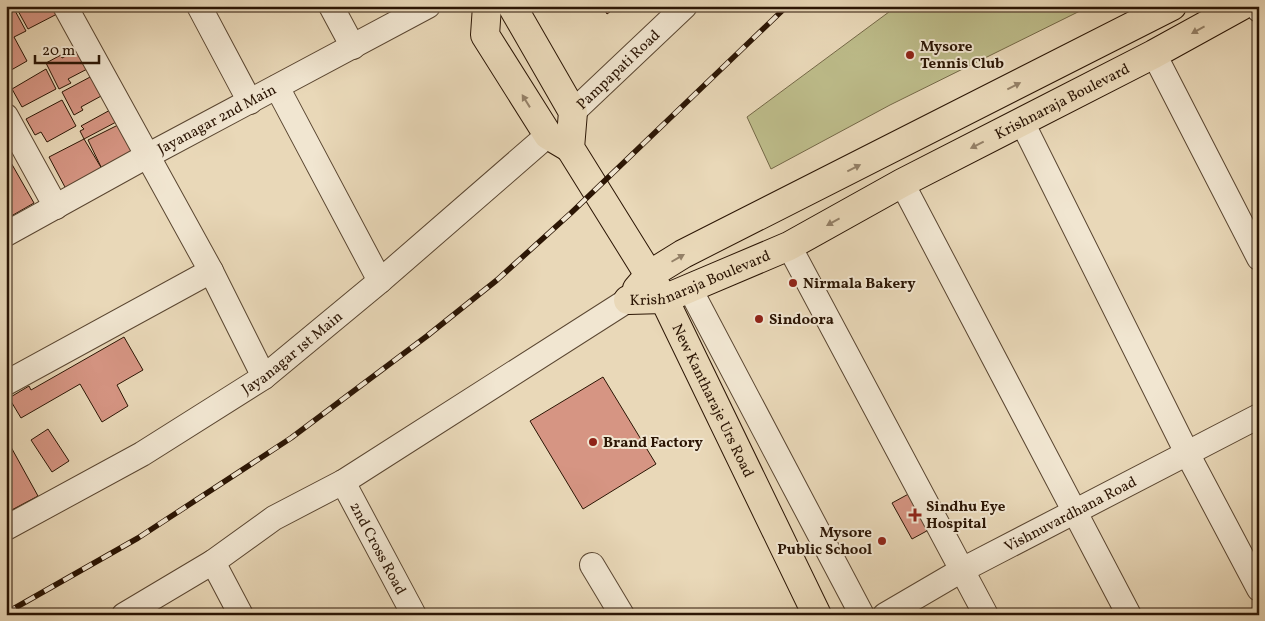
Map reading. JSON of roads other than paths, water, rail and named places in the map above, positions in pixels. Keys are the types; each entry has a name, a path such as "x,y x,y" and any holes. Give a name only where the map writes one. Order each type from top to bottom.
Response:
{"main road":[{"name":"New Kantharaje Urs Road","path":"487,6 485,35 649,275 664,300 817,615"},
{"path":"512,6 573,112 559,142"},
{"name":"Krishnaraja Boulevard","path":"628,300 649,275 683,254 1172,6"},
{"name":"Krishnaraja Boulevard","path":"628,300 664,300 789,246 902,183 1154,54 1241,6"}],"street":[{"path":"65,6 211,271 264,377"},
{"path":"199,6 250,102"},
{"path":"331,6 353,47"},
{"name":"Jayanagar 2nd Main","path":"6,234 147,156 428,6"},
{"name":"Pampapati Road","path":"573,112 686,6"},
{"path":"1257,6 1259,10"},
{"path":"1154,54 1259,258"},
{"path":"277,87 380,280"},
{"path":"6,116 56,207"},
{"path":"1022,122 1187,453 1259,589"},
{"name":"Jayanagar 1st Main","path":"6,528 142,454 264,377 380,280 559,142"},
{"path":"902,183 1128,615"},
{"path":"789,246 986,615"},
{"path":"6,383 211,271"},
{"path":"690,289 862,615"},
{"path":"124,615 213,562 274,518 343,482 628,300"},
{"name":"Vishnuvardhana Road","path":"885,615 962,570 1259,416"},
{"name":"2nd Cross Road","path":"343,482 414,615"},
{"path":"213,562 241,615"},
{"path":"592,565 622,615"}],"railway":[{"path":"6,613 138,538 291,438 427,336 497,280 571,213 787,6"}],"place":[{"name":"Mysore Tennis Club","path":"910,55"},
{"name":"Nirmala Bakery","path":"793,283"},
{"name":"Sindoora","path":"759,319"},
{"name":"Brand Factory","path":"593,442"},
{"name":"Sindhu Eye Hospital","path":"915,515"},
{"name":"Mysore Public School","path":"882,541"}]}
